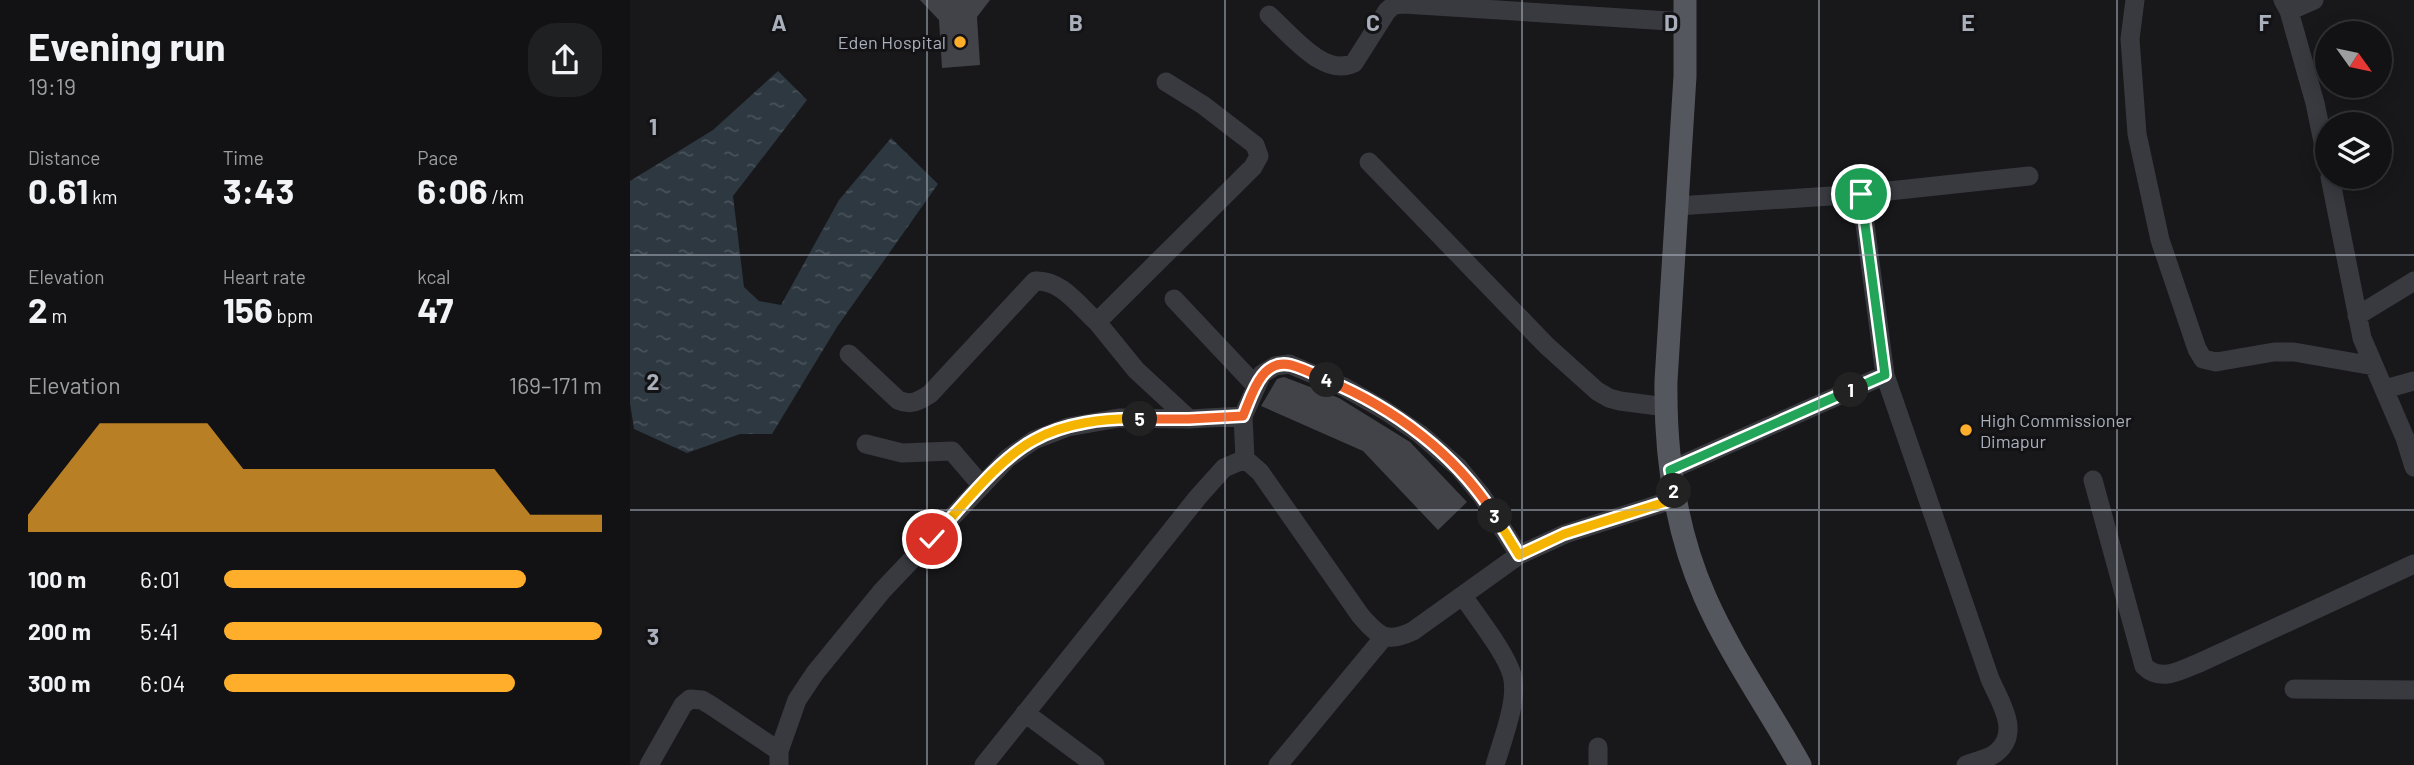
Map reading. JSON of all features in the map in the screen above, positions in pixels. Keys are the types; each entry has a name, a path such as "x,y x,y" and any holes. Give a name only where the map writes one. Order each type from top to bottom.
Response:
{"main road":[{"path":"1685,11 1685,76 1666,407 1670,470 1694,569 1705,597 1739,662 1800,765"}],"street":[{"path":"2135,0 2130,40 2137,134 2160,240 2197,349 2203,359 2216,362 2274,352 2294,352 2374,366"},
{"path":"2314,0 2286,6 2317,112"},
{"path":"1269,15 1319,60 1336,67 1348,67 1354,64 1387,11 1394,5 1685,11"},
{"path":"1097,323 1253,167 1259,156 1255,145 1203,105 1166,82"},
{"path":"1368,162 1547,346 1597,391 1620,401 1666,407"},
{"path":"1677,206 1861,194 2029,176"},
{"path":"2332,189 2362,338 2405,438 2414,467"},
{"path":"1861,194 1885,375 1990,679 2010,728 2006,742 1996,754 1966,765"},
{"path":"849,354 898,400 907,404 917,402 930,394 1035,281 1046,280 1057,285 1097,323 1136,370 1189,419"},
{"path":"2357,316 2414,281"},
{"path":"1174,299 1256,386"},
{"path":"1519,555 1482,496 1458,467 1420,434 1344,387 1289,364 1275,366 1262,374 1243,416 1245,459 1260,472 1360,615 1371,628 1384,637 1399,638 1413,631 1519,555 1564,534 1675,499"},
{"path":"1670,470 1885,375"},
{"path":"2385,389 2414,381"},
{"path":"649,765 683,705 690,699 702,700 712,706 779,758 797,700 815,673 882,591 1008,458 1034,440 1068,427 1119,418 1189,419 1243,416"},
{"path":"866,444 902,453 952,451 982,486"},
{"path":"984,765 1198,497 1224,468 1245,459"},
{"path":"2093,480 2144,666 2152,673 2163,676 2199,663 2414,564"},
{"path":"1463,596 1513,676 1513,697 1495,765"},
{"path":"1278,765 1384,637"},
{"path":"2294,689 2414,690"},
{"path":"1025,713 1095,765"}],"water":[{"path":"778,71 807,100 733,196 744,287 759,301 781,305 839,200 891,138 938,184 837,327 772,434 740,434 687,453 634,429 630,403 630,181 713,130"}],"building":[{"name":"Eden Hospital","path":"920,0 990,0 977,17 980,65 942,68 939,20"},
{"path":"1284,377 1339,398 1410,442 1467,502 1438,530 1363,451 1261,406 1277,379"}],"place":[{"name":"Eden Hospital","path":"960,42"},
{"name":"High Commissioner Dimapur","path":"1966,430"}],"route":[{"path":"932,539 1008,458 1034,440 1068,427 1119,418 1189,419 1243,416 1262,374 1275,366 1289,364 1344,387 1420,434 1458,467 1482,496 1519,555 1564,534 1675,499 1670,470 1885,375 1861,194"}]}
